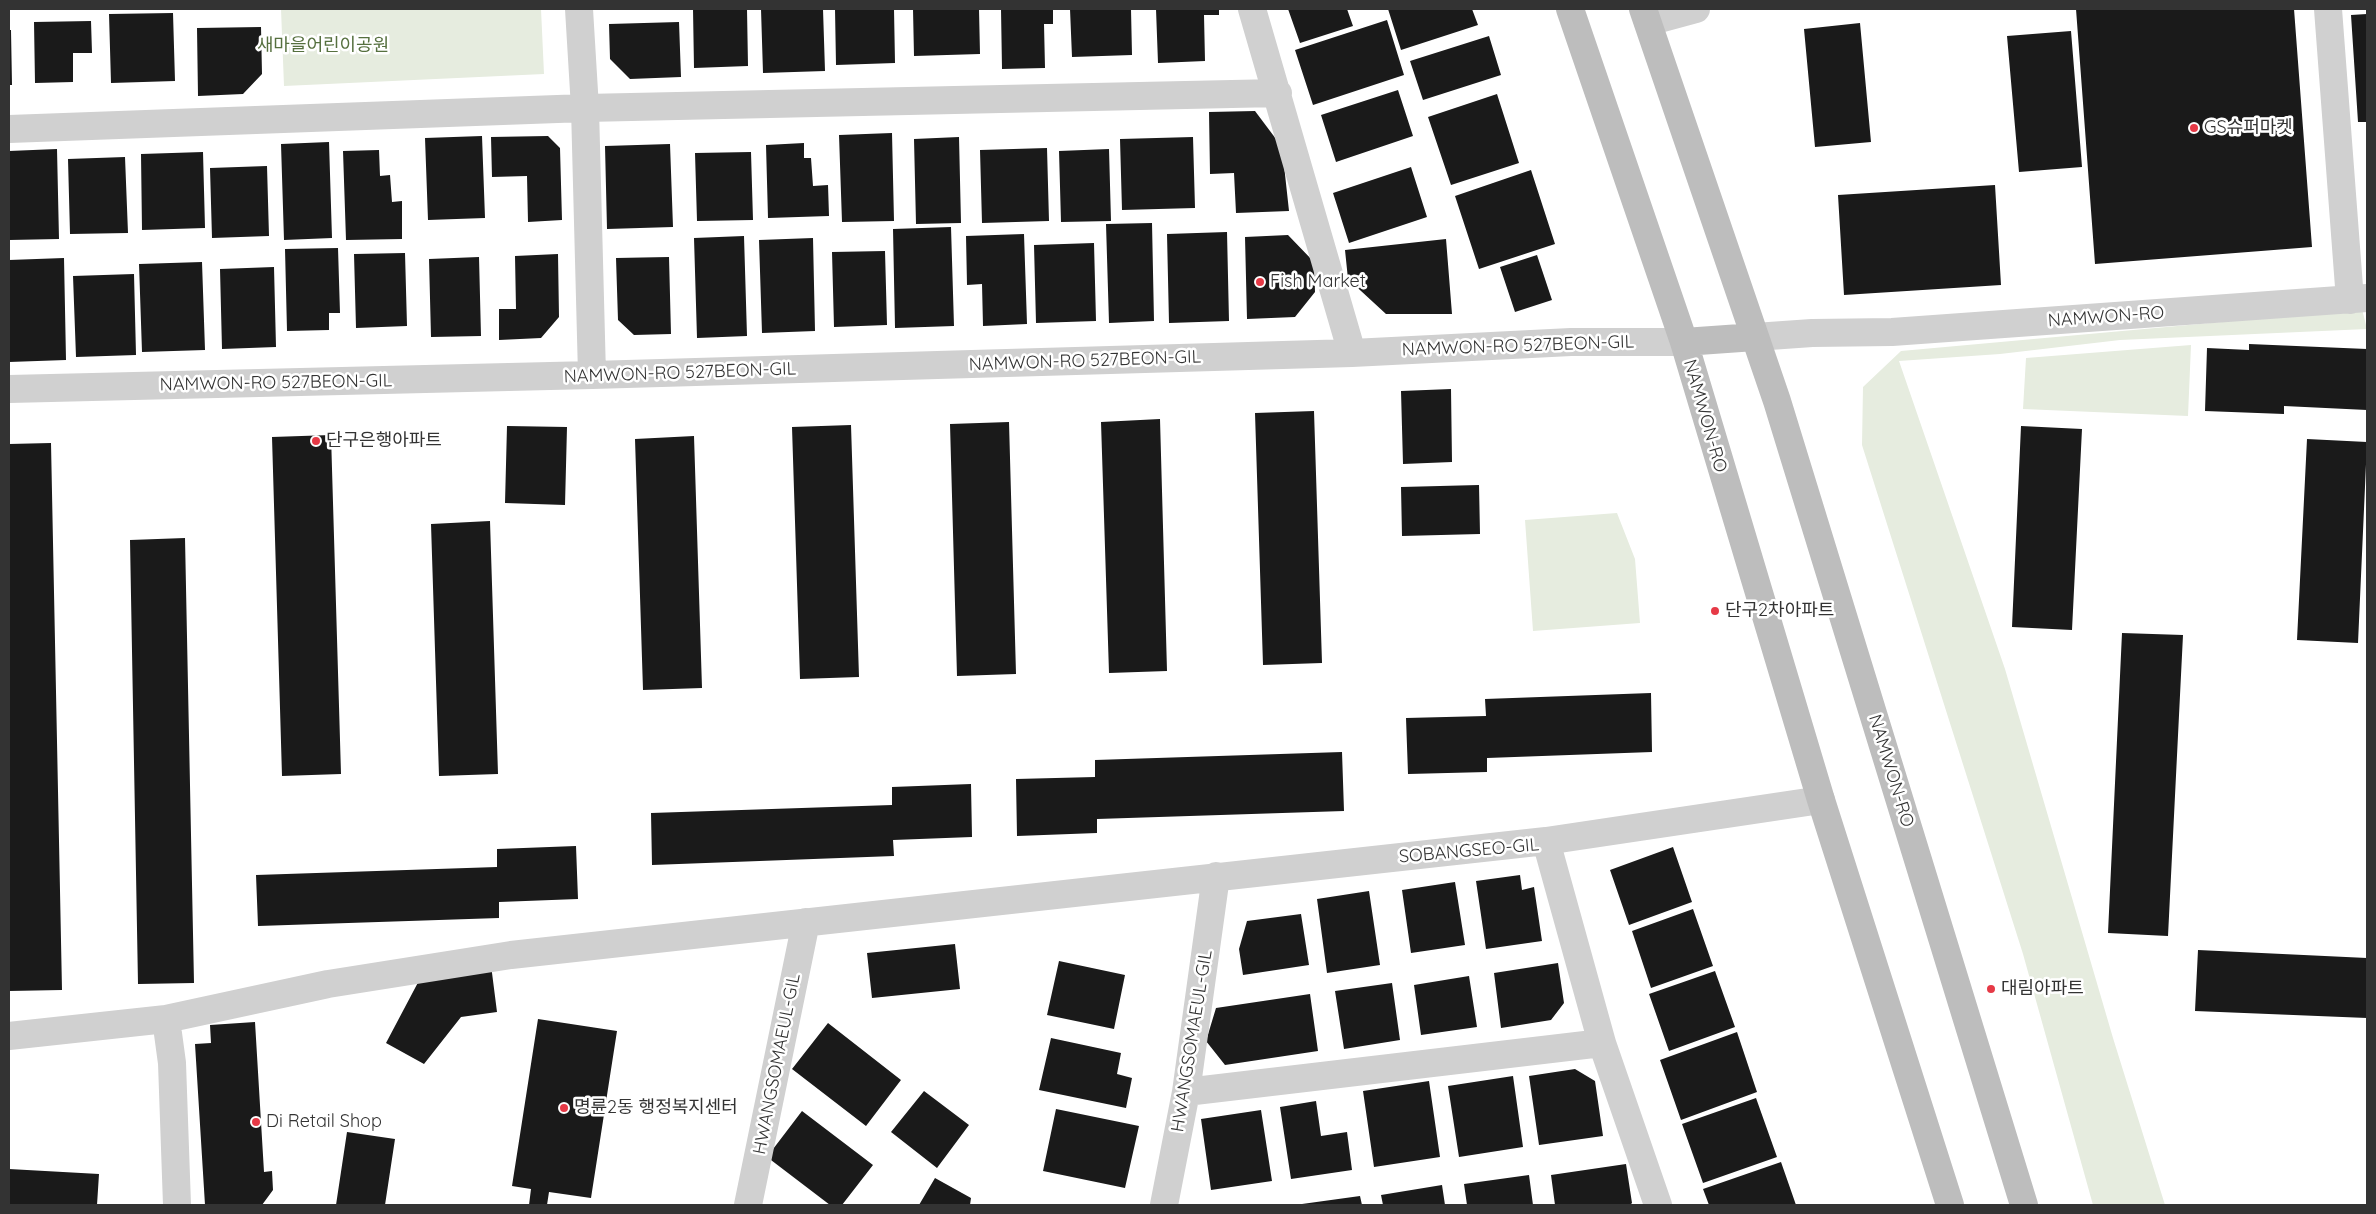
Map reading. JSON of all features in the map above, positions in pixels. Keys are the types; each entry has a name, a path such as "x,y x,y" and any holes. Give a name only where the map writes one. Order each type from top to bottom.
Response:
{"street":[{"path":"579,9 585,108 592,375"},
{"path":"1252,9 1278,93 1352,353"},
{"name":"NAMWON-RO","path":"1570,9 1684,342 1821,800 1950,1205"},
{"path":"1646,15 1696,9"},
{"path":"2328,9 2358,299"},
{"name":"NAMWON-RO","path":"1646,15 1755,337 1831,574 2024,1205"},
{"path":"9,129 585,108 1278,93"},
{"name":"NAMWON-RO","path":"1684,342 1812,333 1892,332 2358,299"},
{"name":"NAMWON-RO 527BEON-GIL","path":"9,389 592,375 1352,353 1571,342 1684,342"},
{"path":"1546,841 1821,800"},
{"name":"SOBANGSEO-GIL","path":"9,1036 166,1019 328,984 511,955 1546,841 1602,1043 1658,1205"},
{"name":"HWANGSOMAEUL-GIL","path":"1164,1205 1186,1092 1216,876"},
{"name":"HWANGSOMAEUL-GIL","path":"748,1205 806,922"},
{"path":"166,1019 172,1063 177,1205"},
{"path":"1186,1092 1602,1043"}],"green space":[{"name":"새마을어린이공원","path":"281,9 541,9 544,74 284,86"},
{"path":"2361,305 2367,329 2120,340 2000,354 1899,361 2005,669 2113,1038 2165,1205 2093,1205 2023,954 1862,445 1863,387 1901,351 2277,317"},
{"path":"2191,345 2188,416 2023,409 2026,358"},
{"path":"1617,513 1635,559 1640,623 1533,631 1525,520"}],"building":[{"path":"693,9 747,9 748,66 694,68"},
{"path":"761,9 823,9 825,71 763,73"},
{"path":"835,9 894,9 895,63 836,65"},
{"path":"913,9 979,9 980,54 914,56"},
{"path":"1001,9 1053,9 1053,24 1044,24 1045,68 1002,69"},
{"path":"1070,9 1131,9 1132,55 1072,57"},
{"path":"1156,9 1219,9 1219,15 1204,15 1205,61 1158,63"},
{"path":"1288,9 1347,9 1353,26 1300,43"},
{"path":"1388,9 1472,9 1478,25 1401,50"},
{"name":"GS슈퍼마켓","path":"2076,9 2294,9 2312,247 2095,264"},
{"path":"173,13 175,81 111,83 109,14"},
{"path":"2367,14 2367,122 2358,122 2351,15"},
{"path":"1387,20 1404,75 1313,105 1295,50"},
{"path":"91,21 92,53 73,53 73,82 35,83 34,22"},
{"path":"679,22 681,77 630,79 610,59 609,24"},
{"path":"1860,23 1871,142 1815,147 1804,29"},
{"path":"261,27 262,74 243,94 198,96 197,28"},
{"path":"9,30 11,30 12,85 9,85"},
{"path":"2071,31 2082,167 2019,172 2007,36"},
{"path":"1489,36 1501,75 1423,100 1410,61"},
{"path":"1398,90 1413,136 1336,162 1321,115"},
{"path":"1497,94 1519,163 1451,185 1428,117"},
{"path":"1255,111 1282,147 1289,211 1236,213 1234,173 1210,174 1209,112"},
{"path":"892,133 894,221 842,222 839,135"},
{"path":"482,136 485,218 428,220 425,138"},
{"path":"548,136 560,148 562,220 528,222 527,176 492,177 491,137"},
{"path":"959,137 961,223 916,224 914,139"},
{"path":"1193,137 1195,208 1122,210 1120,139"},
{"path":"329,142 332,238 284,240 281,144"},
{"path":"804,143 804,158 811,158 813,186 828,185 829,216 768,218 766,145"},
{"path":"670,144 673,227 607,229 605,146"},
{"path":"1047,148 1049,221 982,223 980,150"},
{"path":"57,149 59,239 9,240 9,151"},
{"path":"1109,149 1111,221 1061,222 1059,151"},
{"path":"379,150 380,176 390,175 392,202 402,201 402,239 346,240 343,151"},
{"path":"203,152 205,228 142,230 141,154"},
{"path":"751,152 753,220 697,221 695,153"},
{"path":"125,157 128,233 70,234 68,159"},
{"path":"267,166 269,236 212,238 210,168"},
{"path":"1411,167 1427,217 1349,243 1333,193"},
{"path":"1531,170 1555,244 1479,269 1455,196"},
{"path":"1995,185 2001,285 1844,295 1838,195"},
{"path":"1152,223 1154,321 1109,323 1106,224"},
{"path":"951,227 954,326 895,328 893,229"},
{"path":"1227,232 1229,321 1169,323 1167,234"},
{"path":"1024,234 1027,324 983,326 982,284 967,285 966,236"},
{"path":"1288,235 1314,262 1315,292 1295,317 1247,319 1245,237"},
{"path":"744,236 747,336 697,338 694,238"},
{"path":"813,238 815,331 762,333 759,240"},
{"path":"1446,239 1452,314 1386,314 1348,279 1345,250"},
{"path":"1094,243 1096,321 1036,323 1034,245"},
{"path":"338,248 340,313 329,313 329,330 287,331 285,249"},
{"path":"885,251 887,325 834,327 832,252"},
{"path":"405,253 407,326 356,328 354,254"},
{"path":"558,254 559,317 541,338 499,340 499,309 516,309 515,256"},
{"path":"1537,255 1552,300 1515,312 1500,267"},
{"path":"479,257 481,336 431,337 429,259"},
{"path":"669,257 671,334 634,335 618,320 616,258"},
{"path":"64,258 66,360 9,362 9,260"},
{"path":"202,262 205,350 142,352 139,264"},
{"path":"274,267 276,347 222,349 220,269"},
{"path":"134,274 136,355 76,357 73,276"},
{"path":"2249,344 2367,349 2367,410 2284,406 2284,414 2205,411 2207,348 2249,350"},
{"path":"1451,389 1452,462 1403,464 1401,391"},
{"path":"1314,411 1322,663 1263,665 1255,413"},
{"path":"1160,419 1167,671 1109,673 1101,422"},
{"path":"1009,422 1016,674 957,676 950,424"},
{"path":"851,425 859,677 800,679 792,427"},
{"path":"507,426 567,427 565,505 505,503"},
{"path":"2021,426 2082,429 2072,630 2012,627"},
{"path":"331,435 341,774 282,776 272,437"},
{"path":"694,436 702,688 643,690 635,439"},
{"path":"2307,439 2367,442 2358,643 2297,640"},
{"path":"51,443 62,990 9,991 9,444"},
{"path":"1479,485 1480,534 1402,536 1401,487"},
{"path":"490,521 498,774 439,776 431,524"},
{"path":"185,538 194,983 138,984 130,540"},
{"path":"2122,633 2183,635 2168,936 2108,933"},
{"path":"1651,693 1652,752 1487,758 1487,772 1408,774 1406,718 1486,716 1485,699"},
{"path":"1342,752 1344,811 1097,819 1097,833 1017,836 1016,779 1095,777 1095,760"},
{"path":"971,784 972,837 893,840 894,856 652,865 651,813 892,805 892,787"},
{"path":"576,846 578,899 499,902 499,918 258,926 256,875 497,867 497,849"},
{"path":"1673,847 1692,902 1629,925 1610,870"},
{"path":"1520,875 1522,890 1534,887 1542,941 1486,949 1476,881"},
{"path":"1455,882 1465,945 1411,953 1402,890"},
{"path":"1369,891 1380,965 1327,973 1317,899"},
{"path":"1693,909 1713,966 1651,988 1632,931"},
{"path":"1301,914 1309,965 1243,975 1239,949 1247,921"},
{"path":"955,944 960,989 872,998 867,953"},
{"path":"2198,950 2367,958 2367,1018 2195,1011"},
{"path":"1059,961 1125,975 1114,1029 1047,1015"},
{"path":"1558,963 1564,1003 1551,1020 1501,1028 1494,973"},
{"path":"491,965 497,1012 461,1017 424,1064 386,1043 423,973"},
{"path":"1715,971 1735,1027 1669,1051 1649,994"},
{"path":"1469,976 1477,1027 1421,1035 1414,985"},
{"path":"1392,983 1400,1040 1344,1049 1335,991"},
{"path":"1310,994 1318,1051 1225,1065 1206,1041 1216,1008"},
{"name":"명륜2동 행정복지센터","path":"538,1019 617,1031 591,1198 549,1192 547,1205 529,1205 531,1189 512,1186"},
{"path":"255,1022 264,1172 272,1171 273,1190 262,1205 205,1205 195,1044 211,1043 210,1025"},
{"path":"828,1023 901,1080 866,1126 792,1069"},
{"path":"1737,1032 1757,1092 1681,1120 1660,1060"},
{"path":"1051,1038 1121,1053 1117,1074 1132,1078 1126,1108 1039,1090"},
{"path":"1575,1069 1595,1081 1603,1136 1539,1145 1529,1076"},
{"path":"1513,1076 1523,1147 1459,1157 1448,1086"},
{"path":"1429,1081 1440,1157 1374,1167 1363,1091"},
{"path":"924,1091 969,1125 937,1168 891,1132"},
{"path":"1756,1098 1777,1157 1703,1183 1682,1124"},
{"path":"1316,1101 1321,1136 1347,1132 1352,1170 1291,1179 1280,1107"},
{"path":"1056,1109 1139,1126 1125,1188 1043,1171"},
{"path":"1261,1110 1272,1181 1211,1190 1201,1119"},
{"path":"802,1111 873,1165 842,1205 830,1205 767,1157"},
{"path":"347,1132 395,1139 385,1205 336,1205"},
{"path":"1781,1162 1796,1205 1709,1205 1703,1189"},
{"path":"1626,1164 1632,1203 1630,1205 1555,1205 1551,1175"},
{"path":"9,1169 99,1174 97,1205 9,1205"},
{"path":"1529,1175 1533,1205 1467,1205 1464,1184"},
{"path":"935,1178 971,1198 970,1205 919,1205"},
{"path":"1442,1185 1445,1205 1383,1205 1381,1195"},
{"path":"1360,1196 1362,1205 1302,1205 1302,1204"}],"place":[{"name":"GS슈퍼마켓","path":"2194,128"},
{"name":"Fish Market","path":"1260,282"},
{"name":"단구은행아파트","path":"316,441"},
{"name":"단구2차아파트","path":"1715,611"},
{"name":"대림아파트","path":"1991,989"},
{"name":"명륜2동 행정복지센터","path":"564,1108"},
{"name":"Di Retail Shop","path":"256,1122"}]}
